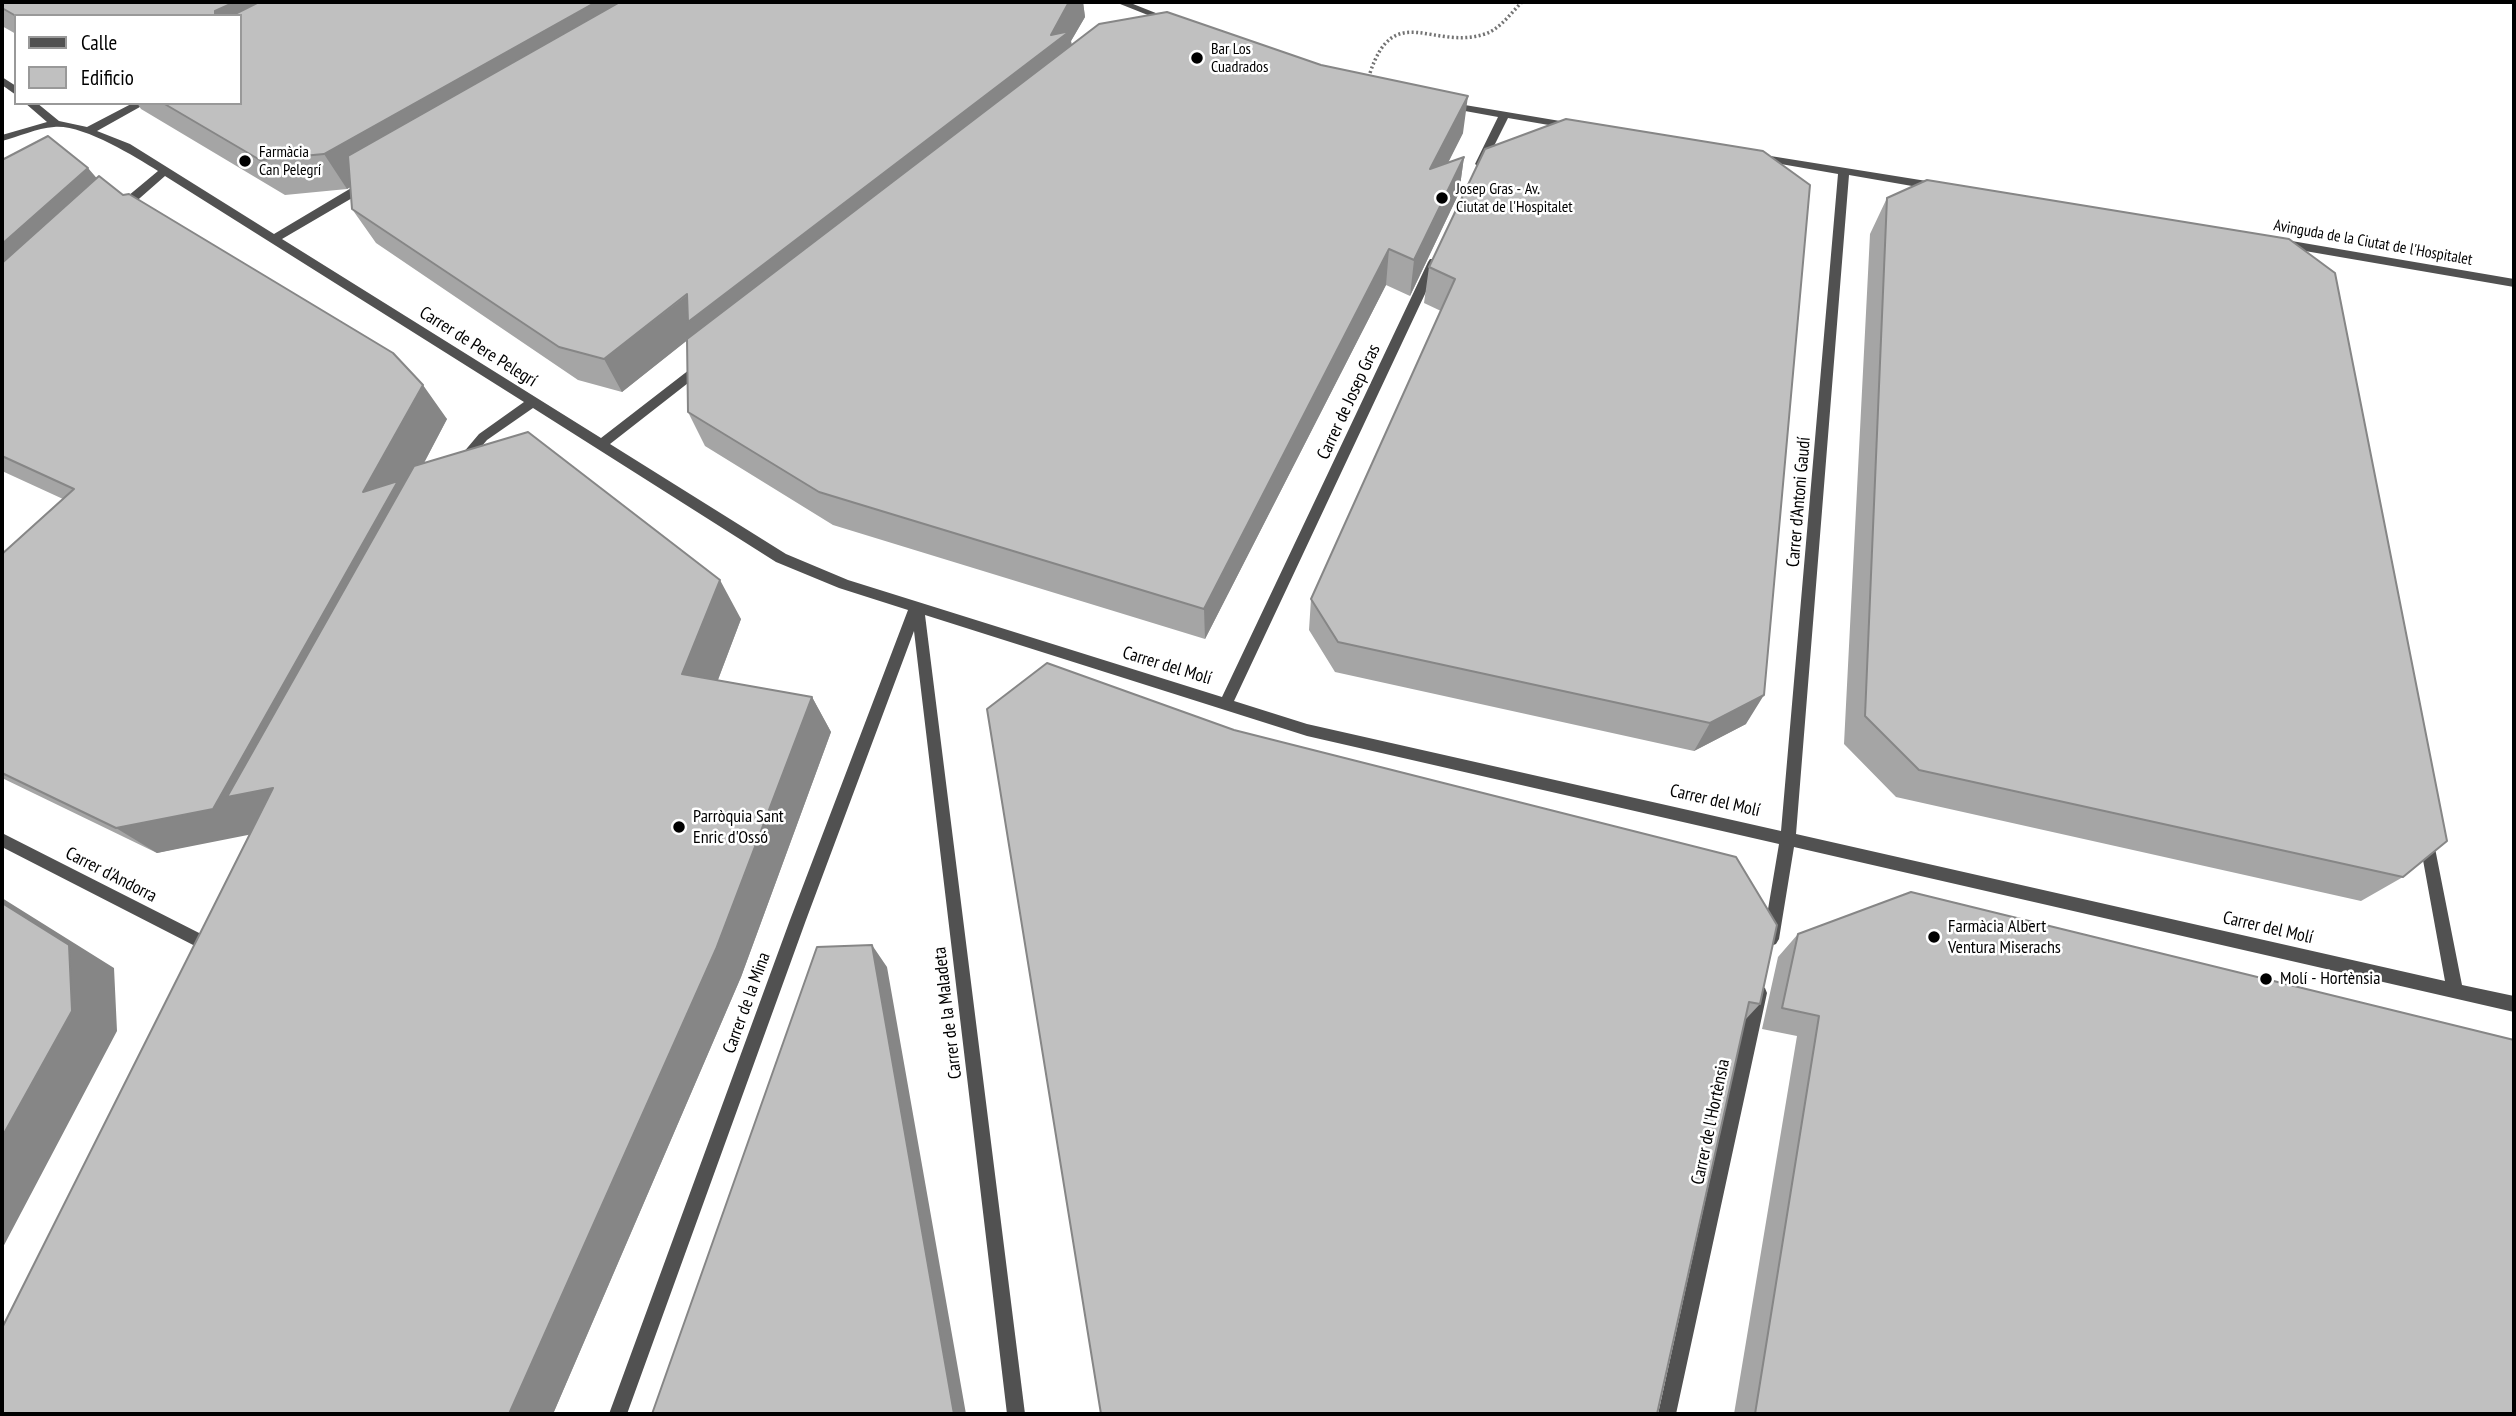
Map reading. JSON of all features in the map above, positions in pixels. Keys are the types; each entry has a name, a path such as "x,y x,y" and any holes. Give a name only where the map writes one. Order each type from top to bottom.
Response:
{"street":[{"path":"1119,2 1177,23"},
{"path":"1432,102 1585,128"},
{"name":"Carrer de Pere Pelegrí","path":"32,105 54,124 88,131 126,146 781,558 845,584 916,607"},
{"path":"88,131 138,105"},
{"path":"1474,179 1504,115"},
{"path":"2,138 54,124"},
{"path":"1749,155 1952,189"},
{"path":"112,216 164,171"},
{"name":"Carrer d'Antoni Gaudí","path":"1788,837 1844,171"},
{"path":"273,239 377,178"},
{"name":"Avinguda de la Ciutat de l'Hospitalet","path":"2274,242 2315,254 2514,283"},
{"name":"Carrer de Josep Gras","path":"1226,704 1439,253"},
{"path":"601,445 709,362"},
{"path":"454,475 463,459 483,437 533,402"},
{"name":"Carrer del Molí","path":"916,607 1307,730 1788,837 2514,1004"},
{"name":"Carrer de la Mina","path":"618,1414 798,920 916,607"},
{"name":"Carrer de la Maladeta","path":"916,607 932,713 1016,1414"},
{"path":"2424,826 2455,990"},
{"path":"1768,950 1780,896 1788,837"},
{"name":"Carrer d'Andorra","path":"2,840 204,942"},
{"name":"Carrer de l'Hortènsia","path":"1667,1414 1762,978"}],"path":[{"path":"1370,73 1376,50 1386,35 1401,29 1466,37 1483,35 1497,27 1522,2"}],"building":[{"path":"2,2 235,2 215,11 215,14 14,15 2,8"},
{"path":"259,2 596,2 324,154 260,160 166,105 242,105 242,14 235,14"},
{"path":"620,2 1069,2 1051,35 1070,31 688,322 687,294 604,359 559,347 352,209 348,156"},
{"path":"1167,12 1321,65 1468,96 1430,169 1464,157 1414,260 1389,249 1204,609 819,492 688,412 687,339 1099,24"},
{"path":"1566,119 1763,151 1810,185 1764,695 1710,723 1338,642 1311,599 1455,279 1429,267 1485,149"},
{"path":"48,136 88,168 2,244 2,160"},
{"path":"99,176 123,195 129,194 393,353 423,385 363,492 398,481 213,809 116,828 2,773 2,554 74,489 2,456 2,263"},
{"path":"1927,180 2289,239 2335,273 2447,841 2403,877 1919,770 1865,716 1887,198"},
{"path":"528,432 720,580 682,674 812,697 716,949 509,1414 2,1414 2,1328 273,788 227,797 414,466"},
{"path":"1047,663 1234,730 1736,857 1777,925 1760,1004 1749,1002 1657,1414 1101,1414 987,709"},
{"path":"1911,892 2514,1040 2514,1414 1755,1414 1819,1016 1782,1008 1798,934"},
{"path":"2,903 69,945 72,1011 2,1137"},
{"path":"872,945 954,1414 652,1414 817,947"}],"place":[{"name":"Bar Los Cuadrados","path":"1197,58"},
{"name":"Farmàcia Can Pelegrí","path":"245,161"},
{"name":"Josep Gras - Av. Ciutat de l'Hospitalet","path":"1442,198"},
{"name":"Parròquia Sant Enric d'Ossó","path":"679,827"},
{"name":"Farmàcia Albert Ventura Miserachs","path":"1934,937"},
{"name":"Molí - Hortènsia","path":"2266,979"}]}
